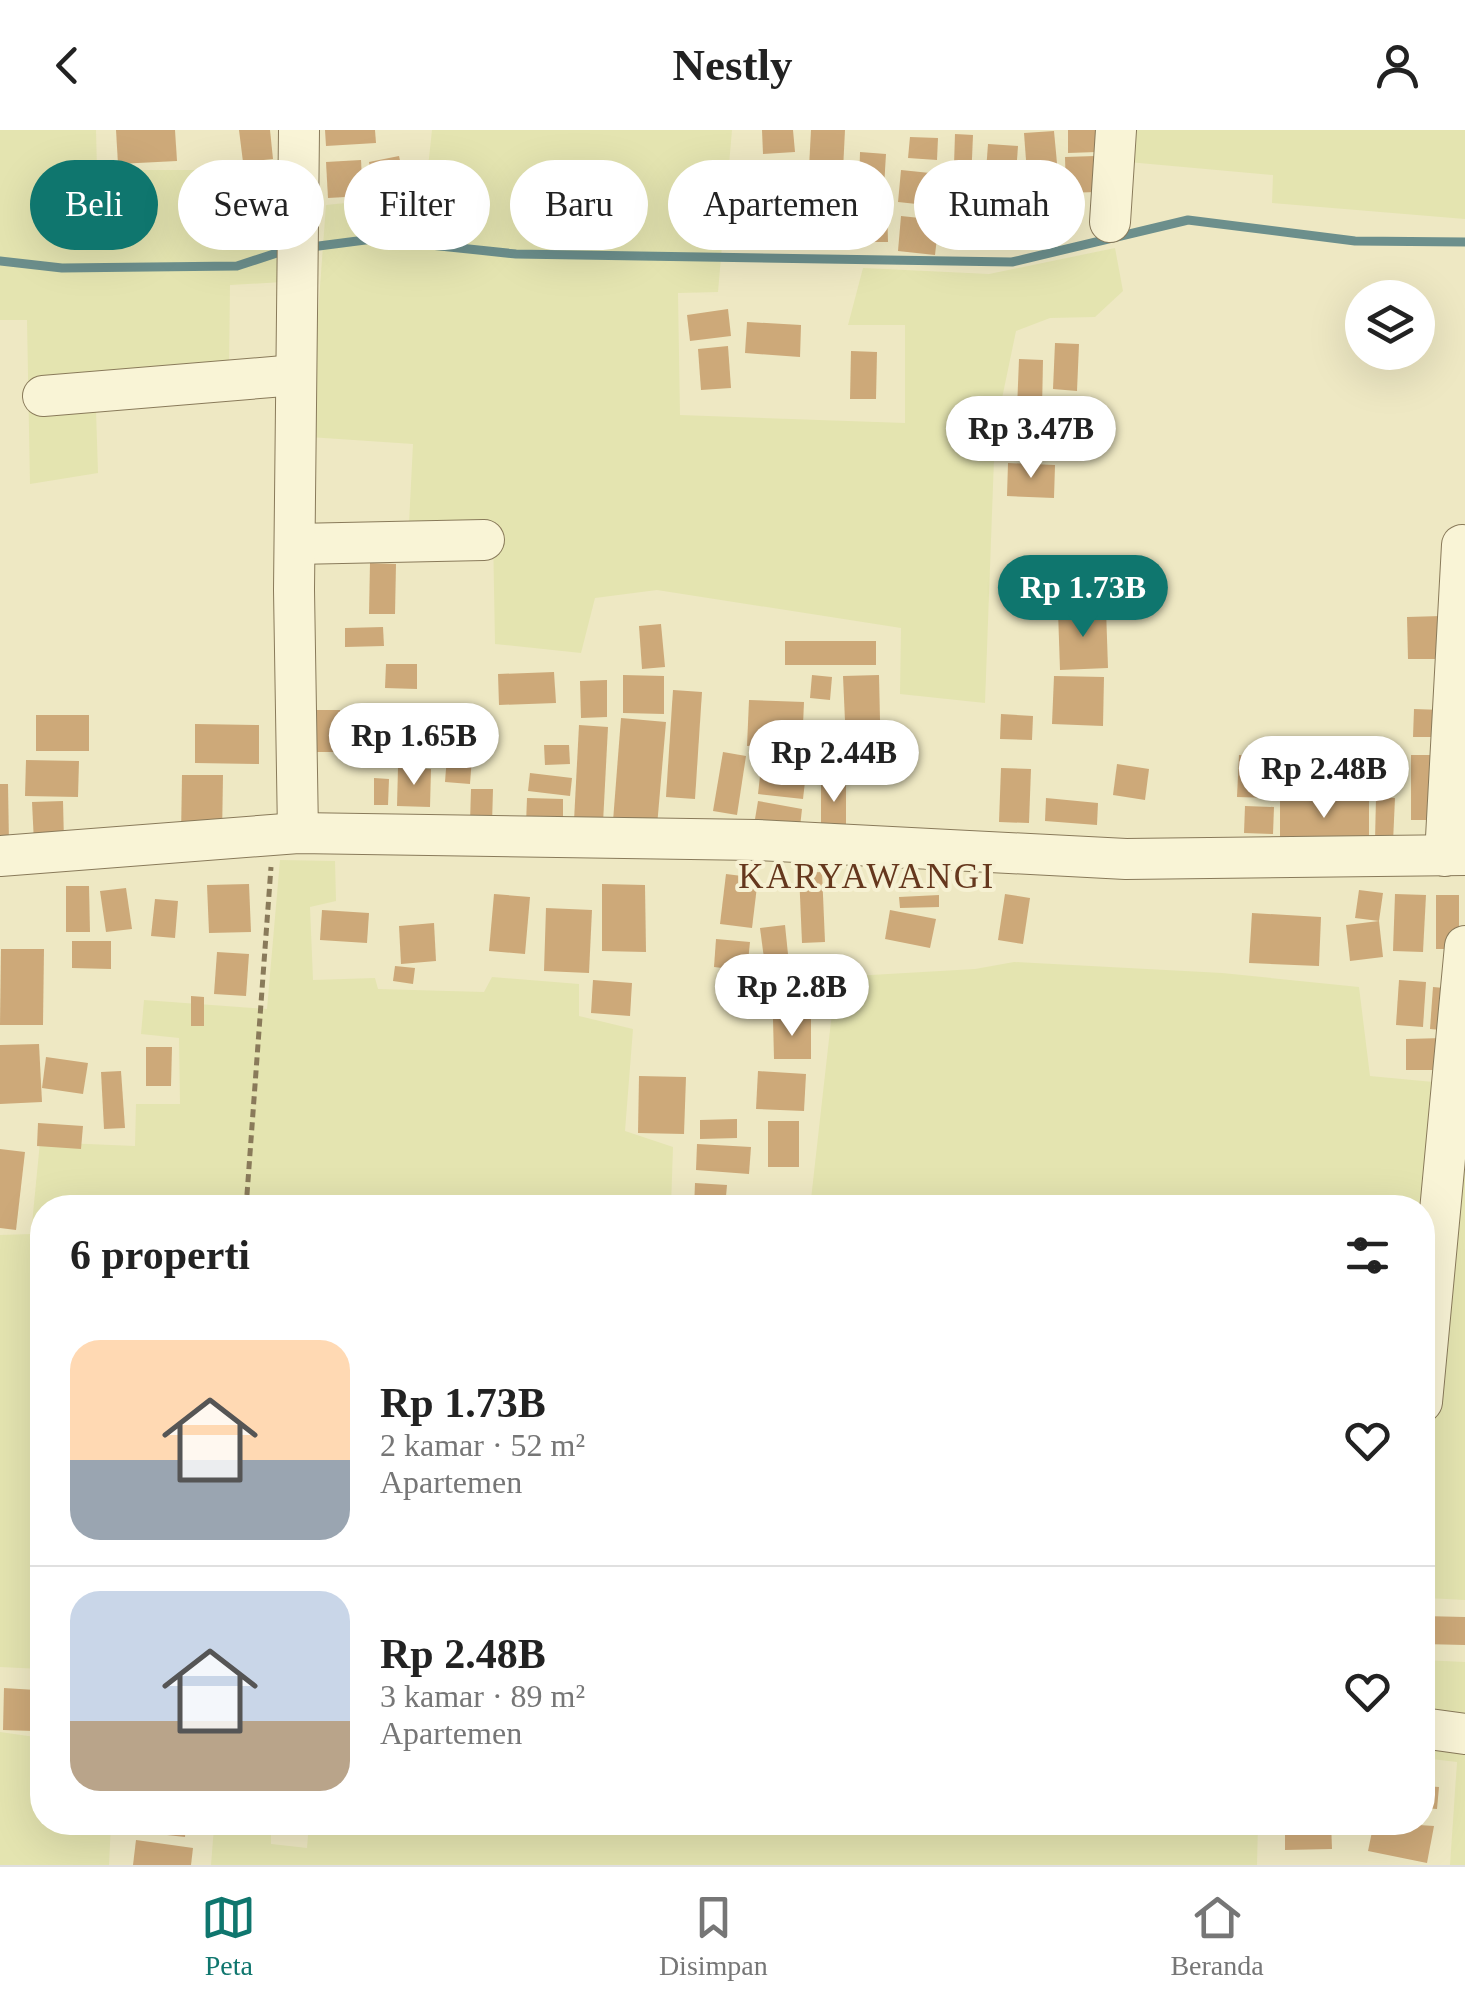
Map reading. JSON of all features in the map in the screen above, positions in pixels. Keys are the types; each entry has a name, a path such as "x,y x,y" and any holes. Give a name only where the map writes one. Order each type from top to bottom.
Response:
{"street":[{"path":"284,834 295,544 298,130"},
{"path":"1110,222 1116,130"},
{"path":"43,396 296,375"},
{"path":"295,544 484,540"},
{"path":"0,856 284,834 758,840 1126,859 1455,856 1462,545"},
{"path":"1435,1264 1465,946"},
{"path":"1435,1730 1465,1734"}],"path":[{"path":"247,1195 265,929 284,834"}],"green space":[{"path":"0,130 96,130 97,160 30,160 30,250 158,250 158,170 178,170 178,250 283,250 283,282 230,285 229,368 95,378 98,473 30,484 27,320 0,320"},
{"path":"432,130 732,130 729,160 668,160 668,250 722,250 718,292 678,293 680,415 905,423 905,325 848,325 863,268 989,274 1115,248 1123,291 1095,317 1050,318 1016,331 995,432 985,703 900,694 901,628 657,590 595,598 581,653 495,644 493,533 409,524 413,444 309,437 326,205 344,203 344,250 490,250 490,160 429,160"},
{"path":"1130,130 1465,130 1465,219 1272,203 1273,175 1128,162"},
{"path":"280,860 335,861 336,901 310,907 313,980 375,978 378,989 484,992 492,977 579,984 579,1016 633,1029 625,1131 673,1147 671,1195 35,1195 40,1142 135,1146 136,1104 180,1104 179,1038 141,1034 144,1000 267,1009"},
{"path":"1014,962 1222,973 1359,987 1370,1076 1465,1085 1465,1600 1435,1598 1435,1195 811,1195 836,977 975,969"},
{"path":"30,1234 30,1668 0,1667 0,1235"},
{"path":"1435,1661 1465,1662 1465,1865 1450,1865 1457,1762 1435,1759"},
{"path":"0,1732 30,1736 30,1835 110,1835 109,1865 0,1865"},
{"path":"213,1835 271,1835 271,1844 307,1848 308,1835 1258,1835 1257,1865 211,1865"}],"building":[{"path":"116,130 175,130 177,161 118,160"},
{"path":"239,130 270,130 273,159 243,160"},
{"path":"325,130 375,130 376,143 326,146"},
{"path":"762,130 793,130 795,152 763,154"},
{"path":"811,130 845,130 844,160 809,160"},
{"path":"1068,130 1097,130 1097,152 1068,153"},
{"path":"1054,131 1057,160 1026,160 1024,133"},
{"path":"955,134 973,135 972,160 954,160"},
{"path":"910,137 938,138 937,160 908,158"},
{"path":"988,144 1018,146 1017,160 987,160"},
{"path":"860,152 886,154 886,160 860,160"},
{"path":"1095,156 1096,192 1085,192 1085,160 1065,157"},
{"path":"344,161 344,197 328,198 326,162"},
{"path":"901,170 914,171 914,204 898,202"},
{"path":"901,216 914,217 914,250 936,250 935,255 898,251"},
{"path":"728,309 731,336 690,341 687,315"},
{"path":"747,322 801,325 800,357 745,353"},
{"path":"1055,343 1079,344 1077,391 1053,389"},
{"path":"728,346 731,388 701,390 698,349"},
{"path":"851,351 877,352 876,399 850,399"},
{"path":"1019,359 1043,360 1042,410 1017,409"},
{"path":"1008,463 1055,465 1054,498 1007,496"},
{"path":"370,563 396,564 395,614 369,614"},
{"path":"1106,609 1108,668 1060,670 1058,611"},
{"path":"1441,616 1441,659 1408,659 1407,617"},
{"path":"661,624 665,667 642,669 639,626"},
{"path":"383,627 384,646 345,647 345,628"},
{"path":"785,641 876,641 876,665 785,665"},
{"path":"386,664 417,664 417,689 385,688"},
{"path":"554,672 556,703 499,705 498,674"},
{"path":"623,675 664,676 664,714 623,713"},
{"path":"812,675 832,677 830,700 810,698"},
{"path":"879,675 880,720 845,721 843,676"},
{"path":"1054,676 1104,677 1103,726 1052,724"},
{"path":"607,680 607,717 581,718 580,681"},
{"path":"673,690 702,692 695,799 666,797"},
{"path":"749,700 804,702 802,748 747,746"},
{"path":"1414,709 1442,710 1441,737 1413,737"},
{"path":"314,710 340,710 340,752 314,752"},
{"path":"1001,714 1033,716 1032,740 1000,739"},
{"path":"36,715 89,715 89,751 36,751"},
{"path":"410,717 438,719 436,746 408,744"},
{"path":"621,718 666,722 656,838 612,834"},
{"path":"195,724 259,725 259,764 195,763"},
{"path":"579,725 608,727 603,823 574,821"},
{"path":"454,730 466,732 463,748 451,746"},
{"path":"838,736 883,740 880,775 835,772"},
{"path":"544,745 569,745 570,764 545,765"},
{"path":"723,752 746,756 737,815 713,811"},
{"path":"1239,755 1276,756 1275,798 1237,797"},
{"path":"1411,755 1439,755 1440,820 1411,820"},
{"path":"447,756 472,757 470,784 445,782"},
{"path":"762,758 807,764 803,799 758,794"},
{"path":"26,760 79,761 78,797 25,796"},
{"path":"1117,764 1149,769 1145,800 1113,795"},
{"path":"398,768 431,769 430,807 397,806"},
{"path":"1001,768 1031,769 1029,823 999,822"},
{"path":"530,773 572,778 570,796 528,791"},
{"path":"182,775 223,775 222,837 181,837"},
{"path":"374,778 389,779 388,805 374,805"},
{"path":"821,780 846,780 846,831 821,831"},
{"path":"0,784 8,784 9,844 0,844"},
{"path":"471,789 493,789 492,824 470,823"},
{"path":"1376,797 1395,798 1393,842 1375,841"},
{"path":"527,798 563,799 563,826 526,824"},
{"path":"1046,798 1098,803 1097,825 1045,821"},
{"path":"1280,798 1369,799 1369,844 1280,844"},
{"path":"63,801 64,842 34,843 32,802"},
{"path":"758,801 802,809 800,827 755,819"},
{"path":"1245,806 1274,807 1273,834 1244,833"},
{"path":"822,872 825,942 802,943 799,873"},
{"path":"726,874 758,878 752,928 720,924"},
{"path":"249,884 251,932 209,933 207,885"},
{"path":"602,884 645,885 646,952 602,951"},
{"path":"66,886 89,886 90,932 66,932"},
{"path":"126,888 132,929 106,932 100,891"},
{"path":"1359,890 1383,893 1379,921 1355,918"},
{"path":"494,894 530,897 525,954 489,951"},
{"path":"1005,894 1030,898 1023,944 998,940"},
{"path":"1395,894 1426,895 1423,952 1393,951"},
{"path":"939,895 939,907 900,908 899,897"},
{"path":"1436,895 1459,895 1459,949 1436,949"},
{"path":"155,899 178,901 175,938 151,936"},
{"path":"546,908 592,910 589,973 544,971"},
{"path":"322,910 369,913 367,943 320,940"},
{"path":"890,910 936,919 930,948 885,939"},
{"path":"1252,913 1321,917 1319,966 1249,963"},
{"path":"1379,921 1383,957 1350,961 1346,925"},
{"path":"434,923 436,961 401,964 399,926"},
{"path":"785,925 789,964 765,966 760,928"},
{"path":"716,939 750,942 747,971 714,967"},
{"path":"72,941 111,941 111,969 72,968"},
{"path":"1,949 44,949 43,1025 0,1025"},
{"path":"217,952 249,954 246,996 214,994"},
{"path":"819,961 820,980 791,981 790,962"},
{"path":"395,966 415,968 413,984 393,981"},
{"path":"593,980 632,983 630,1016 591,1013"},
{"path":"1399,980 1426,982 1423,1027 1396,1025"},
{"path":"1433,987 1455,989 1452,1031 1430,1029"},
{"path":"191,996 204,997 204,1026 191,1026"},
{"path":"773,1019 811,1019 811,1059 774,1059"},
{"path":"1443,1038 1443,1070 1406,1070 1406,1039"},
{"path":"39,1044 42,1102 0,1104 0,1045"},
{"path":"146,1047 172,1047 171,1086 146,1086"},
{"path":"46,1057 88,1063 83,1094 42,1088"},
{"path":"121,1071 125,1128 104,1129 101,1072"},
{"path":"758,1071 806,1074 804,1111 756,1109"},
{"path":"639,1076 686,1077 684,1134 638,1133"},
{"path":"737,1119 737,1138 700,1139 700,1120"},
{"path":"768,1121 799,1121 799,1167 768,1167"},
{"path":"38,1123 83,1126 81,1149 37,1146"},
{"path":"697,1144 751,1147 749,1174 696,1170"},
{"path":"0,1149 25,1152 16,1230 0,1228"},
{"path":"695,1183 727,1185 726,1195 695,1195"},
{"path":"1435,1616 1465,1617 1465,1645 1435,1644"},
{"path":"4,1688 30,1690 30,1731 3,1730"},
{"path":"1435,1787 1439,1787 1435,1809"},
{"path":"1285,1835 1331,1835 1332,1849 1285,1850"},
{"path":"1371,1835 1432,1835 1427,1863 1368,1851"},
{"path":"136,1840 193,1848 191,1865 133,1865"}],"waterway":[{"path":"324,245 373,239 516,254 1012,262 1188,220 1355,241 1465,242"},
{"path":"0,261 62,268 237,266 286,250"}],"district":[{"name":"KARYAWANGI","path":"867,876"}]}
